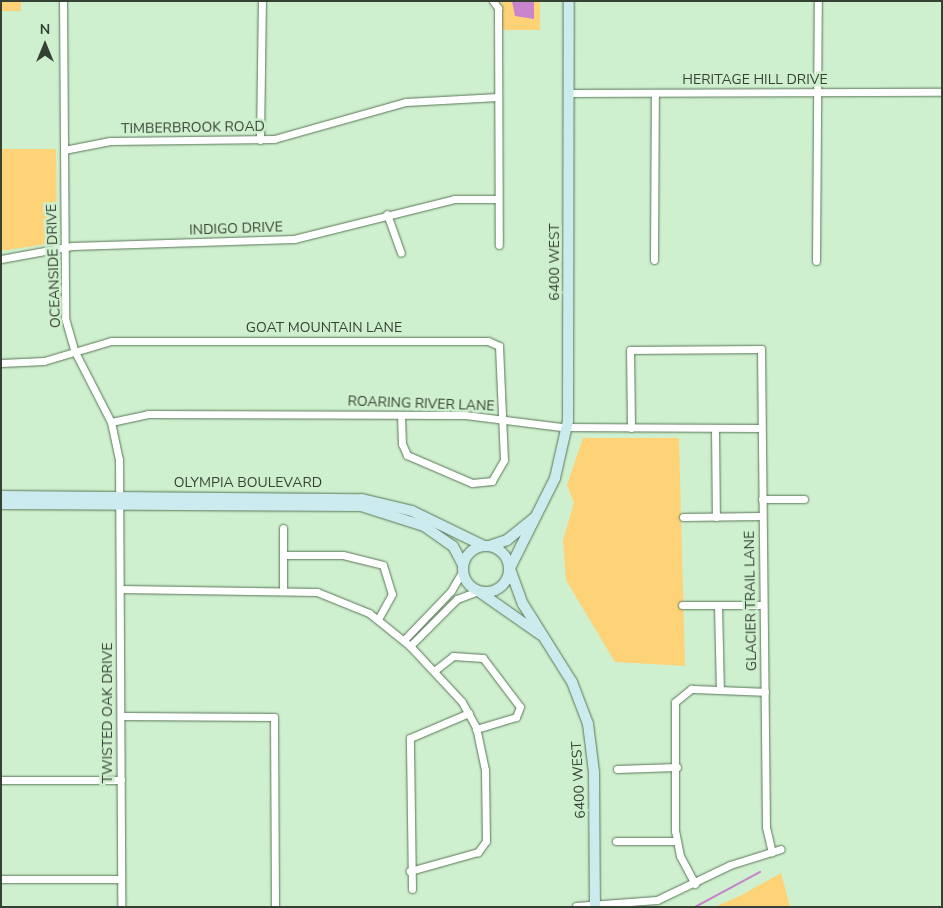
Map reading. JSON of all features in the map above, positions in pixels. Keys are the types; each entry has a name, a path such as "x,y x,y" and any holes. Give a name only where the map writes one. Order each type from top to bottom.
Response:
{"street":[{"name":"OCEANSIDE DRIVE","path":"63,1 65,318 74,350 111,422 118,450 120,519"},
{"path":"260,140 262,1"},
{"path":"493,1 498,8 499,245"},
{"name":"6400 WEST","path":"569,1 567,428 555,478 510,568 519,596 541,635 572,682 589,730 594,772 595,906"},
{"path":"816,261 818,1"},
{"name":"HERITAGE HILL DRIVE","path":"569,93 942,92"},
{"path":"654,260 655,94"},
{"name":"TIMBERBROOK ROAD","path":"64,150 110,141 260,140 296,135 406,102 498,97"},
{"name":"INDIGO DRIVE","path":"1,259 64,247 254,243 294,239 387,214 454,199 498,199"},
{"path":"387,214 401,253"},
{"name":"GOAT MOUNTAIN LANE","path":"1,363 44,361 74,350 111,341 491,341 502,353 502,467 492,481 481,485 406,453 401,415"},
{"name":"GLACIER TRAIL LANE","path":"631,428 630,350 761,349 766,827 772,852"},
{"name":"ROARING RIVER LANE","path":"111,422 142,414 401,415 502,419 567,428 761,428"},
{"path":"715,428 716,517"},
{"name":"OLYMPIA BOULEVARD","path":"1,496 372,508 433,531 453,546 463,568"},
{"name":"OLYMPIA BOULEVARD","path":"1,504 362,499 412,511 486,546"},
{"path":"762,499 804,499"},
{"path":"683,517 762,516"},
{"name":"6400 WEST","path":"486,546 506,541 535,517"},
{"name":"TWISTED OAK DRIVE","path":"120,519 121,907"},
{"path":"283,528 284,588"},
{"path":"486,546 504,554 510,568 502,586 479,591 457,599 407,643 451,591 470,553 486,546"},
{"path":"283,555 343,555 383,565 392,594 378,619"},
{"path":"463,568 467,583 479,591"},
{"path":"120,589 284,588 335,597 378,619 407,643 434,671 469,713 476,729 485,770 484,846 478,852 410,871"},
{"name":"6400 WEST","path":"479,591 541,635"},
{"path":"682,605 764,605"},
{"path":"718,605 720,690"},
{"path":"434,671 453,656 483,658 521,712 476,729"},
{"path":"695,884 676,841 677,767 675,702 691,689 765,692"},
{"path":"412,889 410,871 410,738 469,713"},
{"path":"121,716 274,717 275,907"},
{"path":"617,769 677,767"},
{"path":"1,780 121,780"},
{"path":"616,841 676,841"},
{"path":"576,906 650,902 695,884 730,865 782,849"},
{"path":"1,879 121,879"}],"shaded area":[{"path":"1,1 21,1 21,11 1,11"},
{"path":"502,1 540,1 540,30 502,30"},
{"path":"512,1 534,1 534,19 515,16"},
{"path":"1,149 56,149 57,236 53,243 1,251"},
{"path":"583,438 679,438 685,666 615,662 566,580 563,540 574,503 567,485"},
{"path":"781,873 790,907 714,907 740,896"}],"waterway":[{"path":"695,907 760,872"}]}
